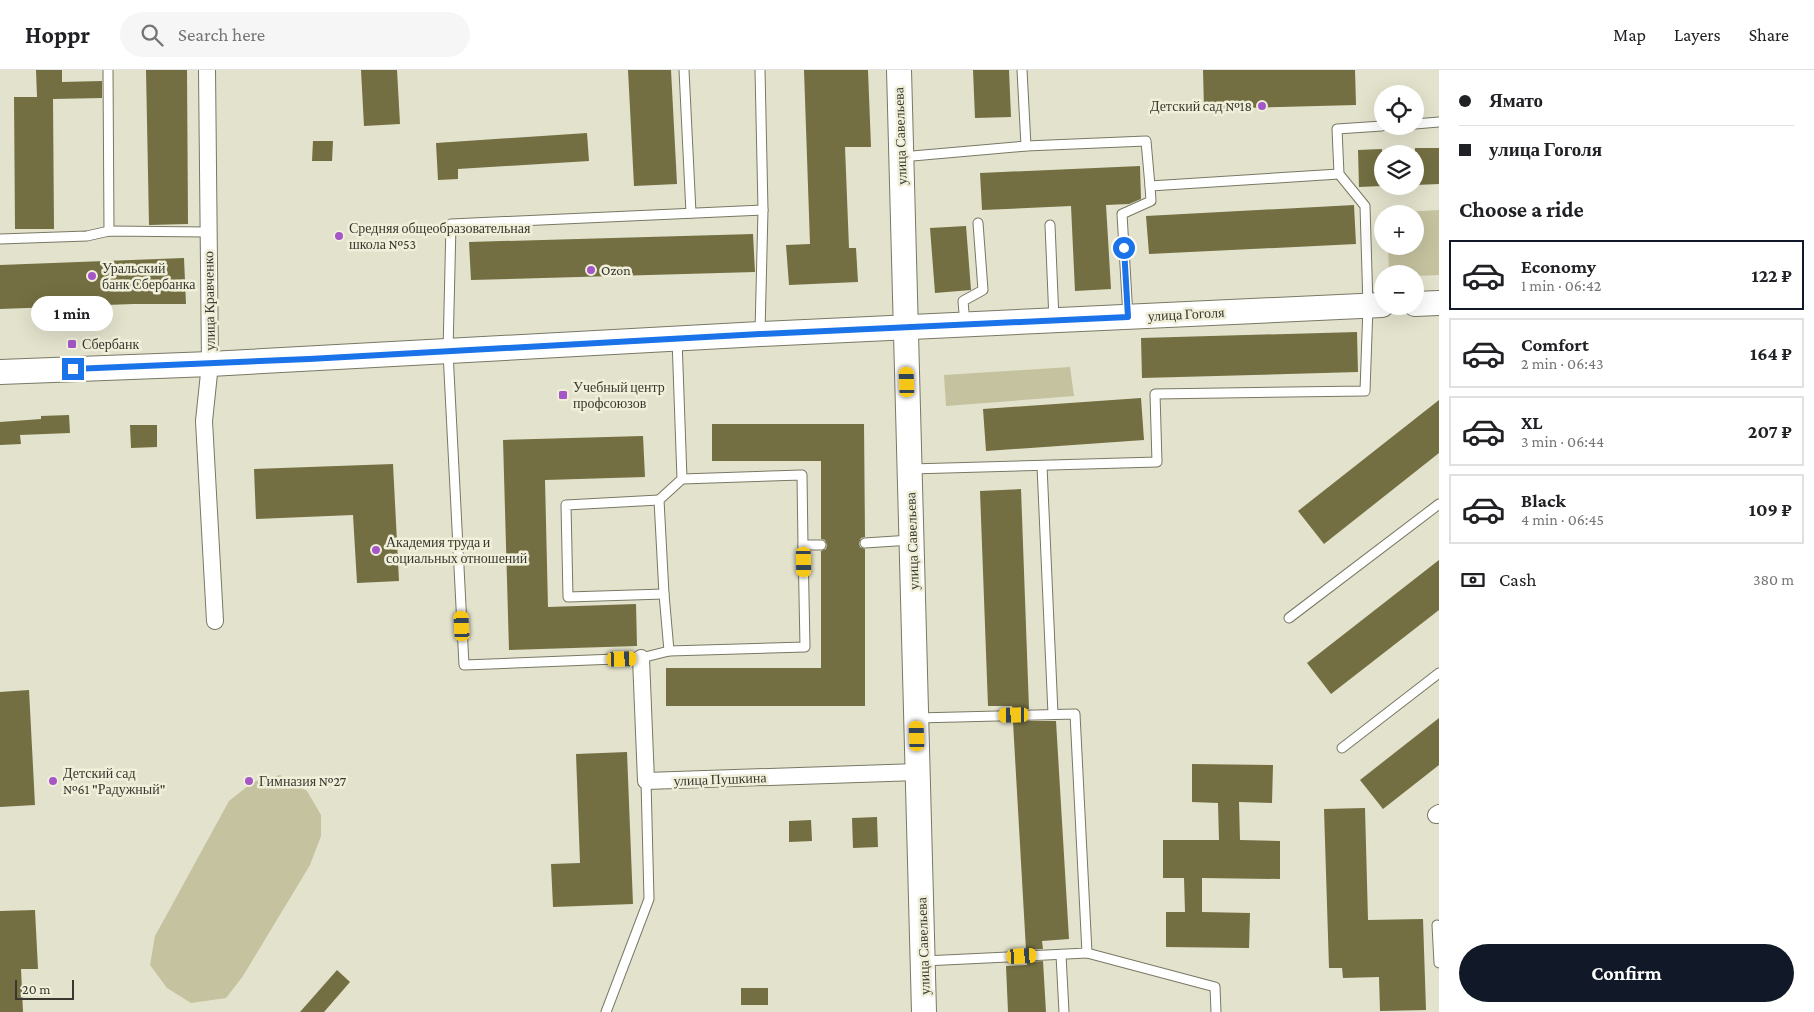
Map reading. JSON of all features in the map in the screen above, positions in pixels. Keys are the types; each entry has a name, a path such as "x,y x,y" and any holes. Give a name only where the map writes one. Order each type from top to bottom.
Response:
{"main road":[{"name":"улица Савельева","path":"899,70 924,1012"},
{"path":"1424,304 1439,303"},
{"name":"улица Гоголя","path":"0,372 210,364 678,338 1374,306"}],"street":[{"name":"улица Кравченко","path":"207,70 210,364 204,421 215,621"},
{"path":"641,658 646,781"},
{"name":"улица Пушкина","path":"646,781 918,772"}],"lane":[{"path":"108,70 110,231"},
{"path":"684,70 691,214"},
{"path":"760,70 762,210 760,334"},
{"path":"1022,70 1026,146"},
{"path":"1424,123 1439,122"},
{"path":"1374,127 1337,129 1339,174 1365,206 1374,296"},
{"path":"901,157 1026,146 1146,141 1151,201 1122,214 1128,317"},
{"path":"1150,186 1339,174"},
{"path":"664,594 568,597 566,505 659,500 682,479 802,475 805,647 670,651 641,658 464,665 448,352 451,224 762,210"},
{"path":"965,324 963,301 983,290 978,223"},
{"path":"1050,226 1054,320"},
{"path":"0,239 87,236 110,231 208,232"},
{"path":"910,469 1157,462 1156,394 1364,390 1374,314"},
{"path":"678,338 682,479"},
{"path":"1042,466 1053,714"},
{"path":"659,500 664,594 670,651"},
{"path":"1289,618 1439,504"},
{"path":"865,543 912,540"},
{"path":"803,545 821,545"},
{"path":"1342,748 1439,673"},
{"path":"916,718 1075,714 1087,954"},
{"path":"606,1012 649,899 646,781"},
{"path":"1437,925 1439,963"},
{"path":"923,961 1087,954 1215,987 1216,1012"},
{"path":"1061,955 1064,1012"}],"shaded area":[{"path":"1439,210 1439,275 1424,276 1424,265 1389,265 1388,255 1424,255 1424,211"},
{"path":"1070,367 1074,396 946,406 944,375"},
{"path":"280,775 307,791 321,815 321,836 310,865 243,976 226,998 191,1003 167,988 150,965 155,936 229,801 253,782"}],"building":[{"path":"36,70 62,70 62,82 102,81 102,98 53,99 54,229 15,229 14,97 37,97"},
{"path":"146,70 187,70 188,224 149,225"},
{"path":"361,70 397,70 400,124 364,126"},
{"path":"628,70 671,70 677,184 634,186"},
{"path":"804,70 868,70 871,147 845,147 849,248 856,248 858,282 789,285 786,245 810,244"},
{"path":"973,70 1009,70 1011,117 975,118"},
{"path":"1203,70 1355,70 1356,105 1204,109"},
{"path":"587,133 589,161 458,169 458,179 438,180 436,143"},
{"path":"313,141 333,141 332,161 312,161"},
{"path":"1424,148 1439,148 1439,184 1424,185"},
{"path":"1374,149 1374,186 1359,187 1358,150"},
{"path":"1140,166 1141,199 1129,204 1106,205 1111,289 1075,291 1071,206 982,210 980,173"},
{"path":"1354,205 1356,244 1149,254 1146,216"},
{"path":"966,226 971,290 935,293 930,228"},
{"path":"753,234 755,272 471,280 469,242"},
{"name":"Уральский банк Сбербанка","path":"184,258 186,304 0,309 0,265"},
{"path":"1357,332 1358,372 1142,378 1141,338"},
{"path":"1141,398 1144,440 986,451 983,409"},
{"path":"1439,400 1439,453 1324,544 1298,511"},
{"path":"69,415 70,433 20,435 21,444 0,445 0,422 41,419 41,416"},
{"path":"712,424 864,424 865,537 861,538 859,543 860,547 865,549 865,706 666,706 666,668 821,668 821,551 826,549 827,545 825,540 821,539 821,461 712,461"},
{"path":"130,425 157,425 157,447 131,448"},
{"path":"643,436 645,477 545,480 548,607 636,604 637,646 509,650 503,440"},
{"name":"Академия труда и социальных отношений","path":"393,464 399,581 357,583 353,515 256,519 254,469"},
{"path":"1021,489 1029,709 1013,709 1012,706 988,706 980,491"},
{"path":"1439,560 1439,610 1331,694 1307,663"},
{"path":"29,690 35,805 0,807 0,692"},
{"path":"1439,718 1439,765 1383,809 1360,780"},
{"path":"1056,721 1069,939 1042,941 1043,949 1026,950 1013,722"},
{"path":"627,752 633,904 553,907 551,864 580,863 576,754"},
{"path":"1192,764 1273,765 1272,803 1239,802 1240,840 1280,841 1280,879 1202,878 1202,912 1250,913 1249,948 1166,947 1166,912 1185,912 1184,878 1163,878 1163,840 1219,840 1218,803 1192,802"},
{"path":"1365,808 1368,920 1423,919 1426,1010 1380,1011 1379,977 1343,978 1342,968 1329,968 1324,809"},
{"path":"877,817 878,847 853,848 852,818"},
{"path":"811,820 812,841 789,842 789,821"},
{"path":"35,910 38,969 21,969 23,1012 0,1012 0,911"},
{"path":"1043,961 1046,1012 1008,1012 1006,966 1027,965 1027,962"},
{"path":"337,970 350,982 324,1012 300,1012"},
{"path":"741,988 768,988 768,1005 741,1005"}],"place":[{"name":"Детский сад №18","path":"1262,106"},
{"name":"Средняя общеобразовательная школа №53","path":"339,236"},
{"name":"Ozon","path":"591,270"},
{"name":"Уральский банк Сбербанка","path":"92,276"},
{"name":"Сбербанк","path":"72,344"},
{"name":"Учебный центр профсоюзов","path":"563,395"},
{"name":"Академия труда и социальных отношений","path":"376,550"},
{"name":"Детский сад №61 \"Радужный\"","path":"53,781"},
{"name":"Гимназия №27","path":"249,781"}],"route":[{"path":"73,369 210,364 760,334 1128,317 1124,248"}]}
